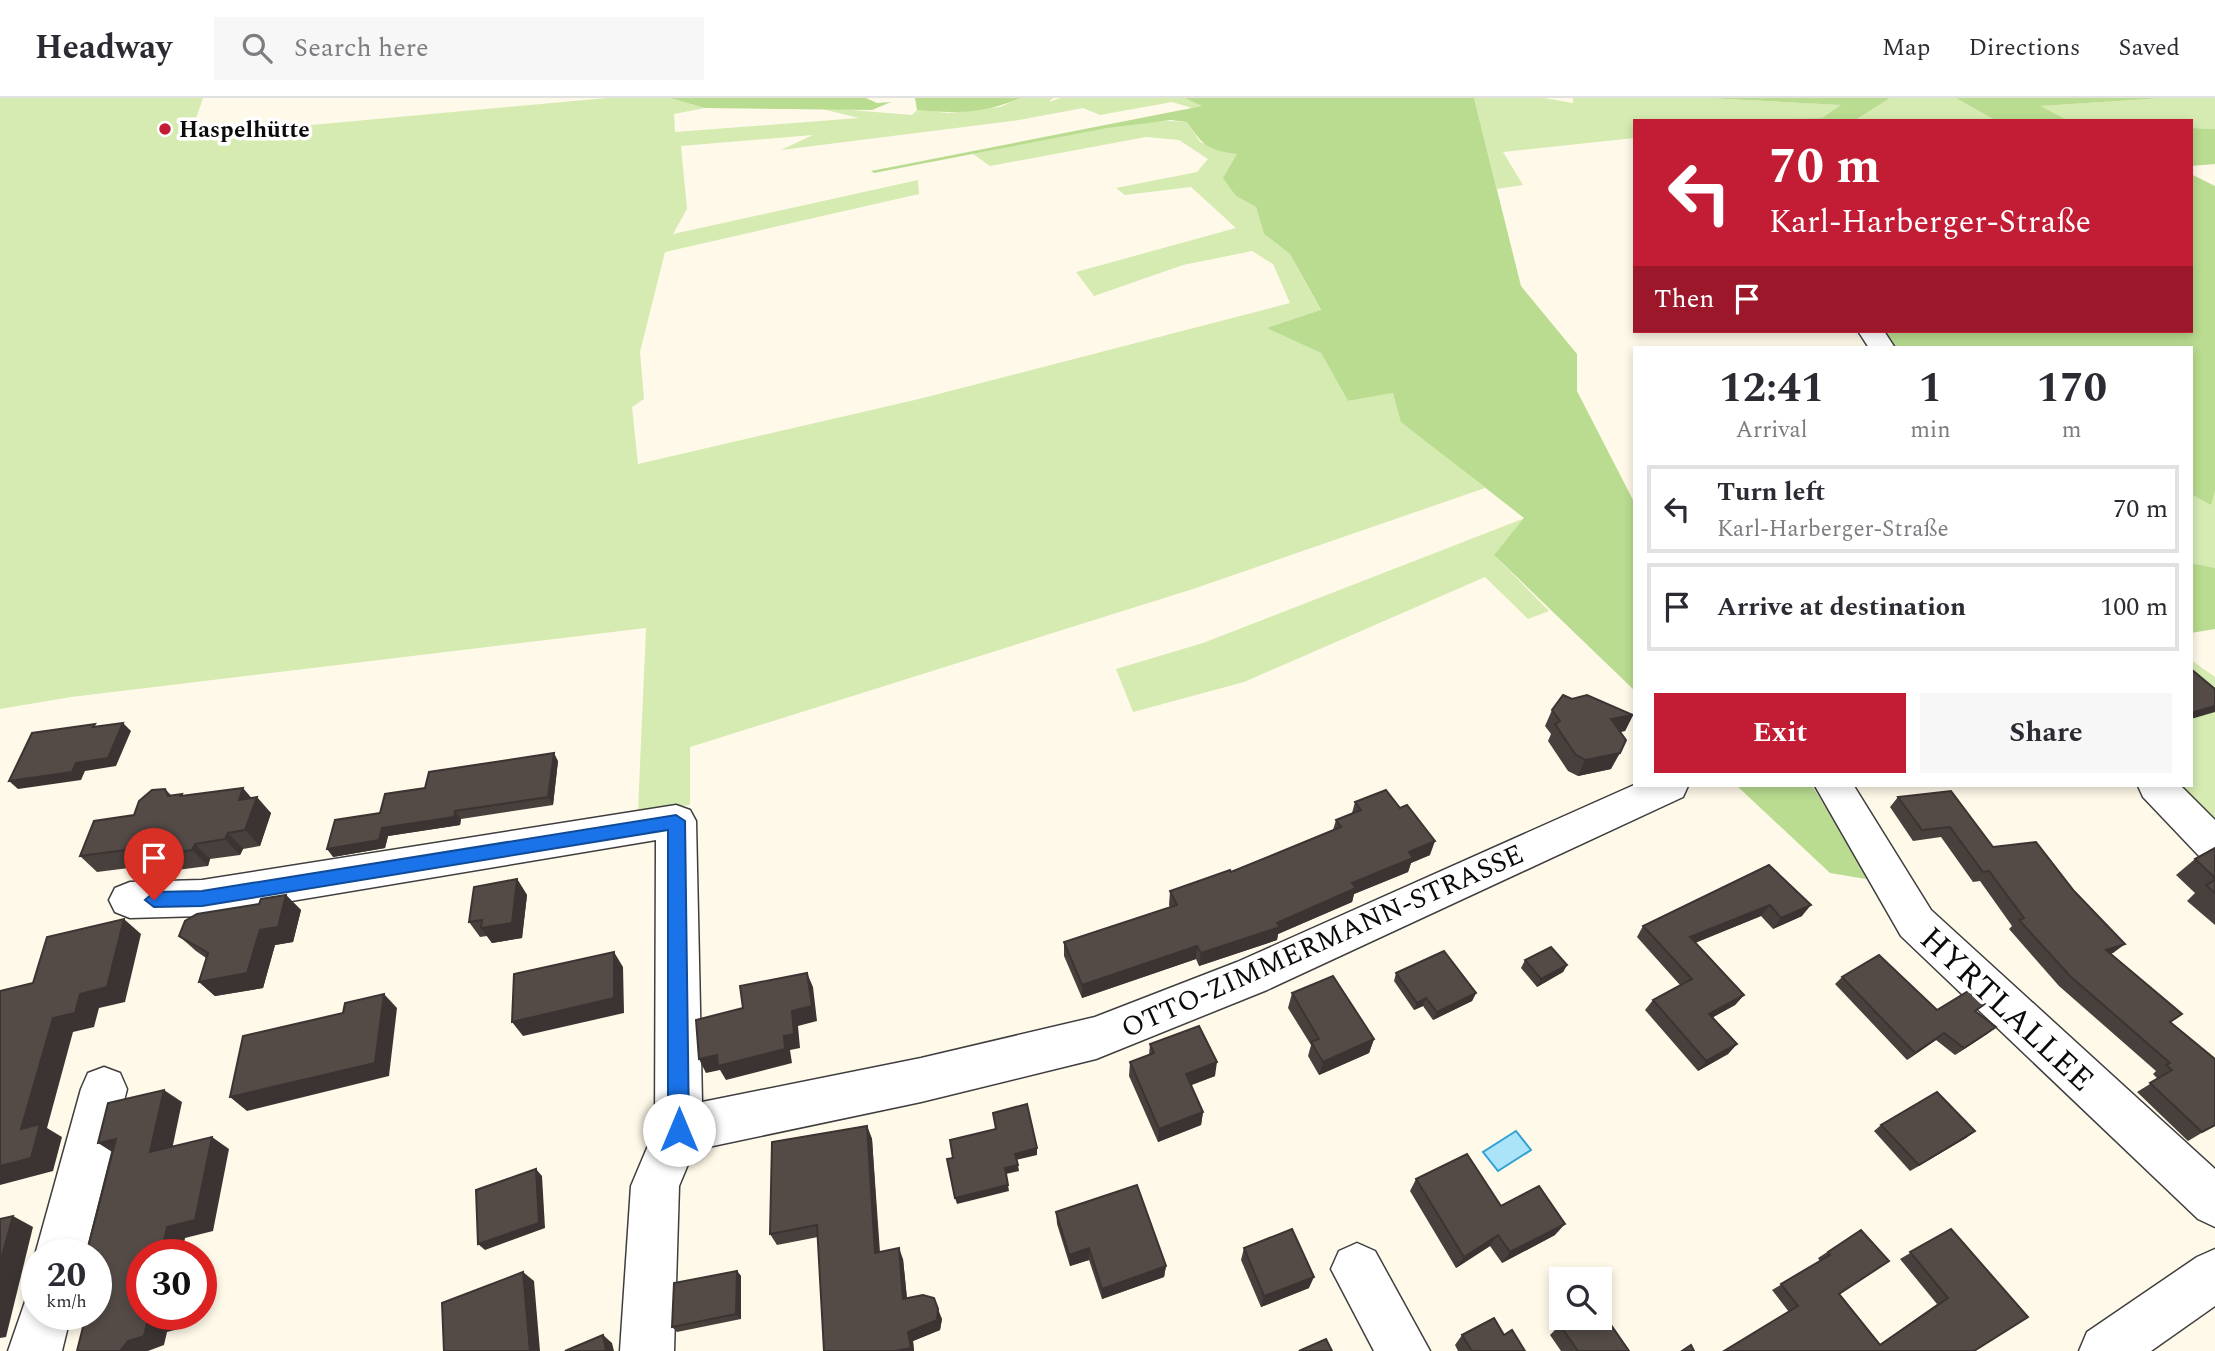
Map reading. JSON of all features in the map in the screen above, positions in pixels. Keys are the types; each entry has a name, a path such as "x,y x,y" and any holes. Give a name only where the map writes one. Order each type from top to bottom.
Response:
{"street":[{"name":"OTTO-ZIMMERMANN-STRASSE","path":"679,1130 921,1080 1096,1038 1252,976 1667,787"},
{"name":"HYRTLALLEE","path":"1835,787 1916,923 2215,1202"},
{"path":"2158,787 2215,846"},
{"path":"130,900 202,898 676,821 679,1130 655,1186 647,1351"},
{"path":"65,1239 104,1088"},
{"path":"1357,1269 1404,1351"},
{"path":"2106,1351 2215,1275"},
{"path":"36,1351 41,1330"}],"green space":[{"path":"0,98 203,98 190,136 607,98 670,98 705,108 674,114 675,132 859,118 814,107 912,115 917,110 948,113 1000,107 1020,98 1053,98 1049,102 1061,98 1185,98 1203,106 1192,108 1172,102 1100,115 1083,108 1019,120 781,150 813,135 681,146 687,209 673,234 918,180 919,194 665,252 640,352 644,399 632,407 638,464 919,399 1290,303 1273,264 1252,251 1183,265 1094,296 1076,272 1236,228 1191,187 1125,195 1116,188 1197,172 1208,159 1179,140 1146,137 990,166 973,154 1107,126 1161,121 1187,122 1200,142 1238,154 1236,196 1256,207 1264,234 1290,254 1321,311 1268,328 1321,353 1348,401 1393,393 1402,422 1485,488 1193,589 690,747 690,805 638,812 646,628 71,697 0,709"},
{"path":"670,98 866,98 877,103 891,102 872,110 705,108"},
{"path":"915,98 1020,98 995,107 943,112 917,110"},
{"path":"1185,98 1474,98 1521,286 1577,354 1577,391 1633,500 1633,689 1494,555 1524,518 1401,422 1393,393 1348,401 1321,353 1267,328 1321,310 1290,254 1264,234 1256,207 1236,196 1223,178 1237,154 1207,146 1187,122 1171,120 1107,128 874,173 871,171 1202,106"},
{"path":"1474,98 1544,98 1573,103 1573,98 1707,98 1842,105 1822,118 1633,119 1633,138 1503,152 1523,185 1497,189"},
{"path":"1707,98 1890,98 1857,119 1764,119 1822,118 1841,105"},
{"path":"1890,98 1956,98 1993,119 1857,119"},
{"path":"1956,98 2163,98 2040,106 2065,119 1993,119"},
{"path":"2163,98 2215,98 2215,129 2193,128 2193,119 2065,119 2038,106"},
{"path":"2193,128 2215,129 2215,164 2193,166"},
{"path":"2193,175 2215,186 2215,490 2211,505 2193,495 2193,346 1892,346 1883,333 2193,333"},
{"path":"2193,390 2215,395 2215,568 2193,563"},
{"path":"1525,518 1494,555 1549,611 1528,619 1485,577 1244,682 1133,712 1116,669 1203,643"},
{"path":"2193,563 2215,568 2215,629 2193,633"},
{"path":"2193,661 2215,677 2215,828 2174,787 2193,787"},
{"path":"1738,787 1813,787 1872,880 1830,873"}],"water":[{"path":"1516,1131 1531,1150 1498,1171 1483,1152"}],"building":[{"path":"2193,671 2215,689 2215,706 2193,712"},
{"path":"1563,695 1572,699 1587,695 1633,715 1611,719 1626,740 1620,753 1585,760 1575,754 1555,724 1560,721 1552,710"},
{"path":"123,723 108,758 76,763 72,772 9,781 32,733"},
{"path":"554,753 548,797 455,811 454,817 382,828 379,840 327,849 335,820 380,813 385,794 425,788 429,772"},
{"path":"243,788 239,800 257,797 245,830 228,833 225,839 195,844 192,850 161,855 164,845 80,856 94,821 134,815 139,801 152,790 165,789 168,796 182,794 181,796"},
{"path":"1386,790 1400,808 1407,805 1435,841 1409,852 1413,858 1352,883 1356,888 1277,923 1280,927 1201,953 1197,946 1082,985 1064,942 1177,905 1170,891 1230,870 1231,872 1341,827 1336,820 1361,810 1355,802"},
{"path":"1951,791 1993,847 2036,842 2074,891 2125,944 2106,950 2182,1014 2170,1022 2215,1059 2215,1125 2202,1132 2150,1083 2172,1070 2166,1065 2170,1063 2070,976 2019,920 2024,918 1989,871 1983,872 1950,827 1922,830 1898,797"},
{"path":"2215,848 2215,878 2195,859"},
{"path":"1769,865 1811,905 1781,918 1770,905 1690,937 1744,995 1709,1014 1737,1044 1706,1061 1653,1000 1692,979 1643,926"},
{"path":"517,879 512,923 481,928 482,920 469,922 474,887"},
{"path":"2215,880 2215,893 2206,885"},
{"path":"286,895 278,927 260,930 247,973 199,982 208,953 179,936 185,921 197,914 259,904 261,899"},
{"path":"124,919 107,987 80,994 75,1013 53,1018 21,1129 40,1124 31,1158 0,1166 0,991 33,983 47,937"},
{"path":"1551,947 1567,965 1541,979 1525,960"},
{"path":"1444,951 1476,993 1437,1012 1426,998 1417,1003 1396,973"},
{"path":"614,952 614,998 512,1022 514,974"},
{"path":"1879,955 1937,1010 1970,990 1985,1004 1975,1011 1996,1027 1964,1048 1944,1033 1915,1053 1842,977"},
{"path":"807,973 812,1006 792,1011 794,1034 784,1036 785,1049 718,1066 717,1055 699,1059 696,1020 743,1008 740,986"},
{"path":"1333,976 1374,1039 1323,1062 1311,1042 1319,1039 1292,993"},
{"path":"384,994 375,1063 230,1097 243,1036 343,1013 345,1003"},
{"path":"1199,1026 1217,1062 1186,1074 1203,1112 1159,1129 1130,1062 1154,1053 1150,1044"},
{"path":"164,1090 150,1152 212,1137 195,1220 167,1227 164,1239 126,1239 126,1330 145,1330 144,1336 128,1341 120,1351 77,1351 82,1330 112,1330 112,1239 90,1239 116,1139 98,1143 108,1103"},
{"path":"1937,1092 1975,1131 1919,1165 1881,1125"},
{"path":"1027,1104 1037,1148 1015,1154 1018,1165 1005,1168 1008,1185 955,1198 947,1159 953,1158 950,1140 996,1129 993,1113"},
{"path":"867,1126 875,1253 899,1248 903,1299 923,1295 934,1298 938,1309 937,1320 908,1332 911,1348 896,1351 824,1351 817,1225 770,1234 772,1142"},
{"path":"1467,1154 1501,1206 1539,1186 1565,1224 1510,1252 1498,1235 1464,1257 1416,1179"},
{"path":"536,1169 539,1223 478,1244 476,1190"},
{"path":"1137,1185 1166,1266 1102,1289 1089,1248 1069,1255 1056,1212"},
{"path":"13,1216 0,1263 0,1219"},
{"path":"1292,1229 1314,1277 1264,1296 1244,1248"},
{"path":"1951,1229 2028,1317 1974,1351 1724,1351 1798,1306 1781,1284 1830,1255 1828,1252 1861,1230 1889,1261 1839,1294 1880,1345 1948,1298 1910,1252"},
{"path":"737,1271 736,1314 672,1327 674,1283"},
{"path":"523,1272 530,1351 444,1351 442,1303"},
{"path":"1494,1318 1504,1335 1512,1330 1525,1351 1472,1351 1462,1335"},
{"path":"1612,1326 1629,1351 1578,1351 1563,1330 1612,1330"},
{"path":"603,1335 606,1351 565,1351"},
{"path":"1326,1339 1332,1351 1299,1351"},
{"path":"1691,1345 1694,1351 1682,1351"}],"place":[{"name":"Haspelhütte","path":"165,129"}],"route":[{"path":"154,900 202,898 676,821 679,1130"}]}
